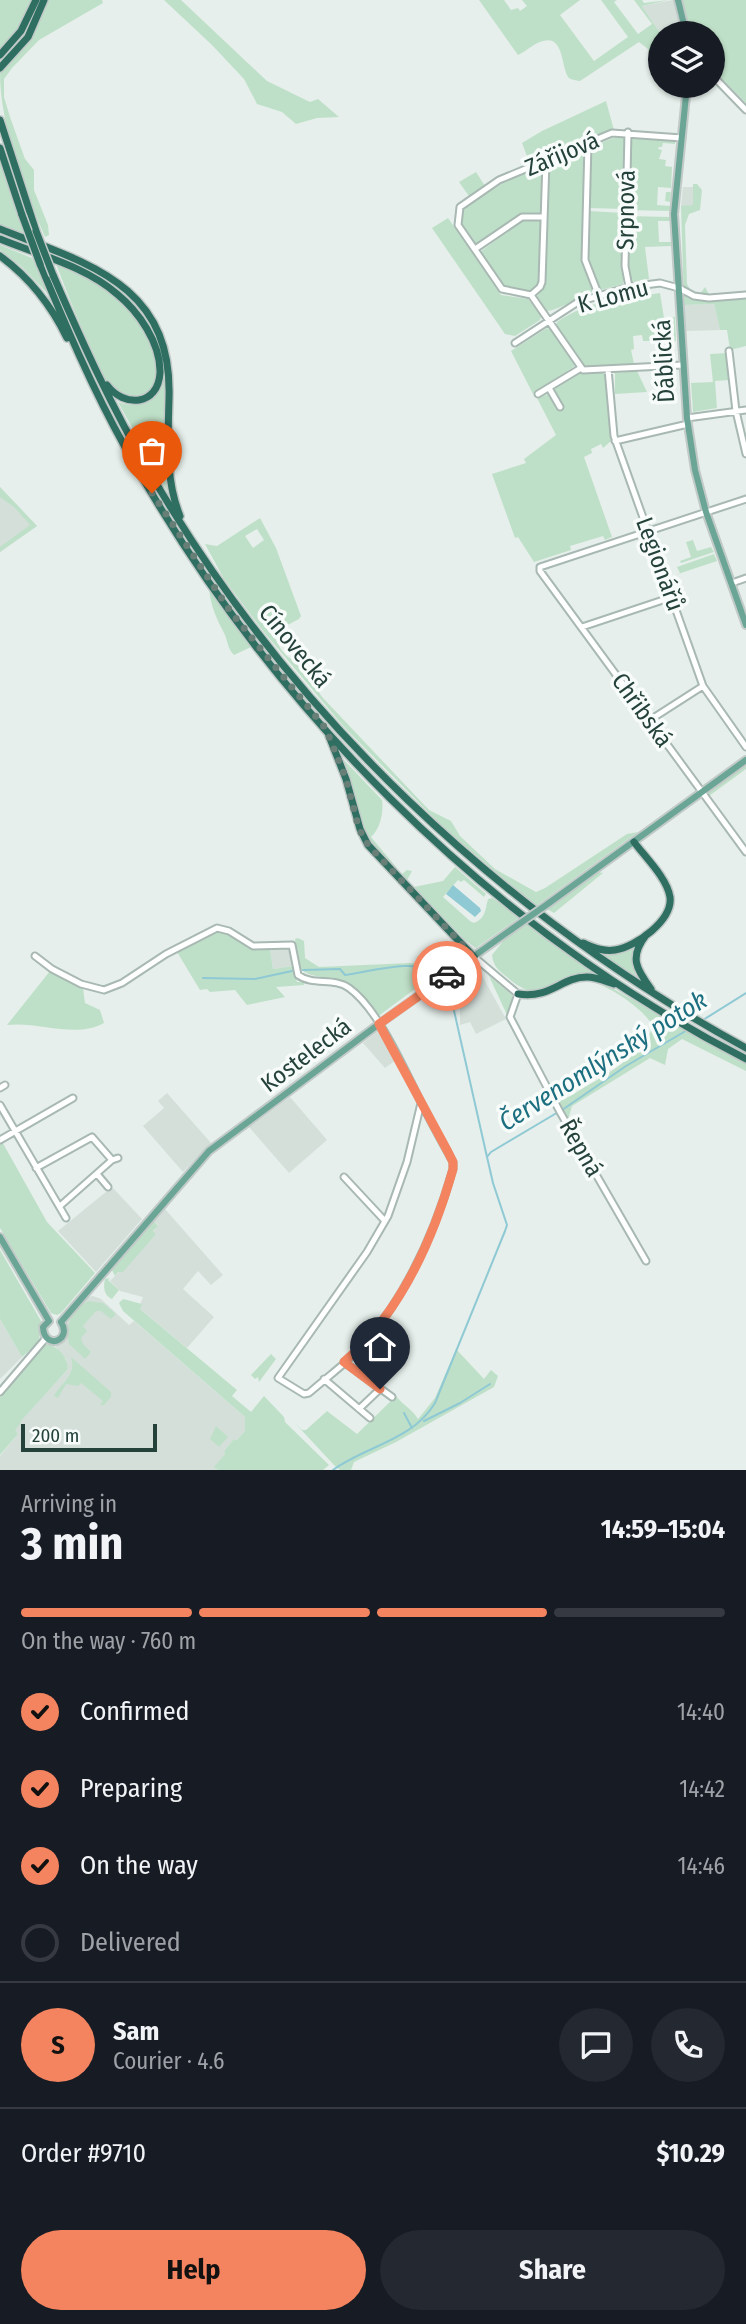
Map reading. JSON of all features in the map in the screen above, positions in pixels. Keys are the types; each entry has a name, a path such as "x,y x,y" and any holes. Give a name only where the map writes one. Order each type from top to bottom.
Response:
{"highway":[{"path":"0,55 21,31 36,0"},
{"path":"0,68 28,37 44,0"},
{"name":"Cínovecká","path":"0,120 36,231 94,367 144,463 187,533 237,606 354,746 461,849 511,892 575,940 656,995 746,1048"},
{"name":"Cínovecká","path":"0,148 40,264 105,409 155,498 203,572 259,650 326,729 412,818 473,873 536,924 627,989 746,1059"},
{"path":"0,229 101,270 131,293 153,322 164,351 169,375 170,482 187,533"},
{"path":"0,239 73,268 109,287 140,319 150,337 160,375 155,388 146,397 135,401 115,394 94,367"},
{"path":"0,256 25,277 49,306 105,409"},
{"path":"326,729 346,779 359,829 368,845 474,957"},
{"path":"634,842 664,882 670,895 668,913 639,945 636,958 638,970 656,995"},
{"path":"575,940 600,949 613,950 626,946 652,930"},
{"path":"518,994 541,995 587,977 627,989"}],"main road":[{"path":"678,0 683,21"},
{"name":"Ďáblická","path":"686,98 674,214 688,421 695,470 706,512 743,608 746,625"},
{"name":"Kostelecká","path":"61,1322 209,1151 379,1024 746,761"},
{"path":"0,1237 49,1321"},
{"path":"49,1321 61,1322 65,1330 61,1338 54,1341 46,1338 43,1327 49,1321"}],"street":[{"path":"725,88 746,110"},
{"name":"Zářijová","path":"475,249 458,225 460,207 499,180 612,133 628,132 682,138"},
{"name":"Srpnová","path":"628,132 625,266 629,287"},
{"path":"588,143 584,260 599,296"},
{"path":"531,295 542,282 546,161"},
{"path":"544,216 522,217 475,249 502,289 531,295 582,369"},
{"name":"K Lomu","path":"515,343 570,306 629,287 660,283 680,288 694,296 709,298 746,295"},
{"path":"729,351 736,411 746,454"},
{"path":"538,394 582,369 683,365"},
{"name":"Legionářů","path":"608,369 615,441 703,686 746,747"},
{"path":"549,388 560,407"},
{"path":"615,441 688,421 746,410"},
{"path":"648,531 746,499"},
{"name":"Chřibská","path":"648,531 540,567 540,571 746,852"},
{"path":"732,583 746,578"},
{"path":"582,627 671,597"},
{"path":"650,720 703,686"},
{"path":"35,956 52,969 81,984 104,990 122,983 187,943 224,928 253,946 292,945 298,975 308,980 338,982 350,988 379,1024 453,1162 451,1177 422,1256 398,1298 365,1344 307,1394 278,1378 367,1252 385,1222 407,1162 421,1103"},
{"path":"474,957 518,994"},
{"name":"Řepná","path":"518,994 510,1017 646,1261"},
{"path":"0,1140 72,1098"},
{"path":"0,1105 66,1218"},
{"path":"36,1168 92,1137 115,1159 60,1206"},
{"path":"97,1174 107,1187"},
{"path":"344,1177 385,1222"},
{"path":"0,1392 46,1338"},
{"path":"344,1362 392,1397"},
{"path":"324,1379 370,1418"},
{"path":"359,1409 380,1389"}],"shaded area":[{"path":"673,0 678,21 652,21 642,6"},
{"path":"683,187 694,187 693,206 681,206"},
{"path":"714,304 720,330 686,331 684,305"},
{"path":"0,487 37,526 0,552"},
{"path":"289,946 293,966 273,969 270,949"},
{"path":"480,972 506,1019 476,1034 470,1022 460,1025 460,1008 455,1008 451,990 461,983 462,974"},
{"path":"378,1031 396,1060 385,1068 363,1043"},
{"path":"167,1093 211,1143 183,1172 143,1126 164,1108 158,1101"},
{"path":"290,1097 327,1140 289,1173 249,1127"},
{"path":"112,1187 142,1219 96,1272 58,1231"},
{"path":"165,1209 223,1275 211,1285 198,1271 183,1289 214,1317 187,1348 139,1308 143,1297 120,1291 110,1281 156,1234 153,1232 158,1225 154,1221"},
{"path":"88,1297 101,1299 129,1325 134,1321 245,1417 245,1431 224,1451 225,1454 215,1467 218,1470 0,1470 0,1456 18,1434 14,1430 19,1422 68,1369 66,1359 54,1345 65,1339 66,1322 70,1316"},
{"path":"0,1319 22,1357 0,1379"}],"green space":[{"path":"0,0 33,0 21,26 0,50"},
{"path":"48,0 102,0 103,3 39,40 4,79 4,97 10,117 25,159 34,170 34,190 48,225 49,235 45,237 9,136 0,73 32,38"},
{"path":"164,0 181,0 267,81 310,102 318,99 339,117 317,118 296,124 282,112 257,104 244,79"},
{"path":"479,0 504,0 511,10 518,8 520,11 527,6 522,0 580,0 560,15 594,61 628,37 601,0 617,0 614,2 638,34 648,27 648,49 639,42 580,81 570,79 566,74 555,43 543,41 518,55"},
{"path":"634,0 642,0 644,3 669,0 642,6 652,21"},
{"path":"680,0 746,0 746,103 725,82 725,21 686,21"},
{"path":"606,101 614,130 530,164 522,143"},
{"path":"624,137 623,209 589,208 591,147 613,138"},
{"path":"631,137 675,141 675,144 663,143 658,149 662,150 659,159 666,160 665,166 672,167 671,189 658,187 657,205 670,206 670,202 665,201 666,192 671,192 670,211 628,210"},
{"path":"583,150 582,261 593,292 547,311 537,296 545,285 548,165"},
{"path":"0,162 24,234 0,225"},
{"path":"541,167 541,213 522,214 475,244 460,221 461,210 503,183"},
{"path":"476,172 485,186 469,196 459,182"},
{"path":"693,184 697,184 702,190 700,210 689,214 685,225 687,284 690,289 700,294 705,287 710,296 746,291 746,346 730,350 727,330 720,330 714,304 684,305 681,206 693,205"},
{"path":"589,211 623,213 623,284 601,290 599,288 587,260"},
{"path":"628,216 670,217 670,221 658,221 659,242 671,242 671,246 645,247 649,279 632,282 627,258"},
{"path":"448,218 501,295 528,299 541,316 540,320 515,336 505,334 432,228"},
{"path":"524,219 541,221 540,283 531,291 505,287 480,252"},
{"path":"0,245 32,258 50,296 22,267 0,250"},
{"path":"56,264 107,288 135,316 151,344 156,365 154,385 143,396 127,397 118,393 108,383"},
{"path":"660,293 664,318 675,317 676,341 657,342 655,345 655,341 643,341 642,335 633,336 634,349 631,350 634,364 585,366 557,326 557,322 594,304"},
{"path":"547,328 575,366 533,394 511,351"},
{"path":"728,353 729,380 715,381 717,408 693,412 691,383 713,382 710,354"},
{"path":"637,371 647,392 615,394 615,373"},
{"path":"602,372 605,375 611,441 603,448 601,444 591,449 592,453 584,457 612,537 605,540 603,536 570,546 571,550 534,562 518,537 515,538 492,474 526,463 524,459 556,435 537,398 548,394 556,409 560,409 563,405 555,394 555,387 578,373"},
{"path":"164,373 167,491 118,402 135,404 149,400 159,390"},
{"path":"0,487 37,526 0,552 0,547 30,525 14,507 0,497"},
{"path":"260,518 276,548 301,616 278,630 275,638 281,649 291,659 306,665 311,682 323,698 429,810 451,821 460,836 495,869 536,892 627,834 638,832 536,906 445,829 344,727 263,631 224,579 205,544 217,546","holes":["257,529 264,540 253,548 245,536"]},
{"path":"693,540 697,551 711,547 714,552 681,563 680,561 691,557 686,542"},
{"path":"714,554 717,561 675,575 680,573 677,567"},
{"path":"209,587 251,647 234,655 232,653 214,612"},
{"path":"344,760 382,800 381,820 371,837 402,874 407,870 412,871 406,882 364,833"},
{"path":"746,764 746,769 709,796 709,791"},
{"path":"455,867 486,894 484,897 464,880 458,880 443,897 470,921 474,923 481,919 488,899 492,898 520,917 476,948 414,887 443,881"},
{"path":"598,872 603,873 554,913 547,909"},
{"path":"529,923 594,973 580,975 540,991 530,991 504,975 495,965 492,955 504,940"},
{"path":"223,930 248,947 270,949 273,969 293,966 297,982 304,982 304,985 276,987 285,997 247,1005 235,990 200,990 177,952"},
{"path":"295,939 304,941 305,958 319,967 410,963 446,966 377,1017 360,994 343,982 313,975 299,968"},
{"path":"636,946 632,961 636,977 599,953 617,953"},
{"path":"50,971 83,988 85,1003 100,1010 104,1023 81,1030 7,1025"},
{"path":"489,976 512,995 507,1015"},
{"path":"591,981 605,984 746,1064 746,1071 682,1039 668,1049 665,1065 650,1058 572,1106 568,1120 557,1099 563,1100 618,1067 638,1049 653,1027 643,1013 626,1000"},
{"path":"0,1138 47,1222 95,1273 57,1315 51,1313 0,1228"},
{"path":"154,1221 158,1226 153,1231 156,1234 123,1272 118,1272 115,1276 112,1270"},
{"path":"0,1250 41,1321 39,1342 22,1357 0,1319"},
{"path":"110,1278 108,1280 119,1290 112,1299 107,1296 104,1288 105,1279"},
{"path":"123,1299 142,1304 140,1309 237,1390 232,1396 251,1412 264,1396 284,1417 285,1422 329,1465 323,1470 218,1470 214,1467 233,1440 237,1440 245,1431 245,1417 123,1311 119,1303"},
{"path":"88,1301 103,1303 116,1314 111,1319 101,1311 96,1311 83,1326 87,1331 81,1338 91,1352 85,1359 69,1344 68,1331 73,1314"},
{"path":"48,1344 62,1354 68,1369 20,1422 15,1430 18,1434 0,1455 0,1397"},
{"path":"456,1349 484,1379 491,1370 498,1376 494,1387 396,1442 354,1462 351,1470 340,1470 334,1465 293,1421 302,1430 306,1430 327,1411 357,1434 396,1396 418,1419 435,1398"},
{"path":"271,1354 276,1359 259,1382 258,1377 255,1379 251,1375"},
{"path":"71,1357 111,1392 111,1397 104,1405 100,1405 103,1401 81,1383 78,1386 66,1384 58,1398 54,1396 70,1374"},
{"path":"216,1426 228,1437 219,1447 210,1439"}],"water":[{"path":"453,885 480,908 481,911 475,917 446,894"}],"waterway":[{"path":"303,970 340,969 345,975 418,966 440,973"},
{"path":"203,978 255,979 292,971"},
{"path":"448,984 487,1157"},
{"name":"Červenomlýnský potok","path":"703,1020 746,993"},
{"name":"Červenomlýnský potok","path":"333,1470 402,1434 426,1416 435,1403 507,1225 487,1157 491,1152 689,1029"},
{"path":"424,1421 490,1384"},
{"path":"404,1413 412,1428"}],"way so far":[{"path":"152,493 230,611 276,671 326,729 346,779 359,829 368,845 474,957 447,976"}],"route":[{"path":"380,1389 344,1362 365,1344 398,1298 422,1256 441,1206 453,1162 379,1024 447,976"}]}
